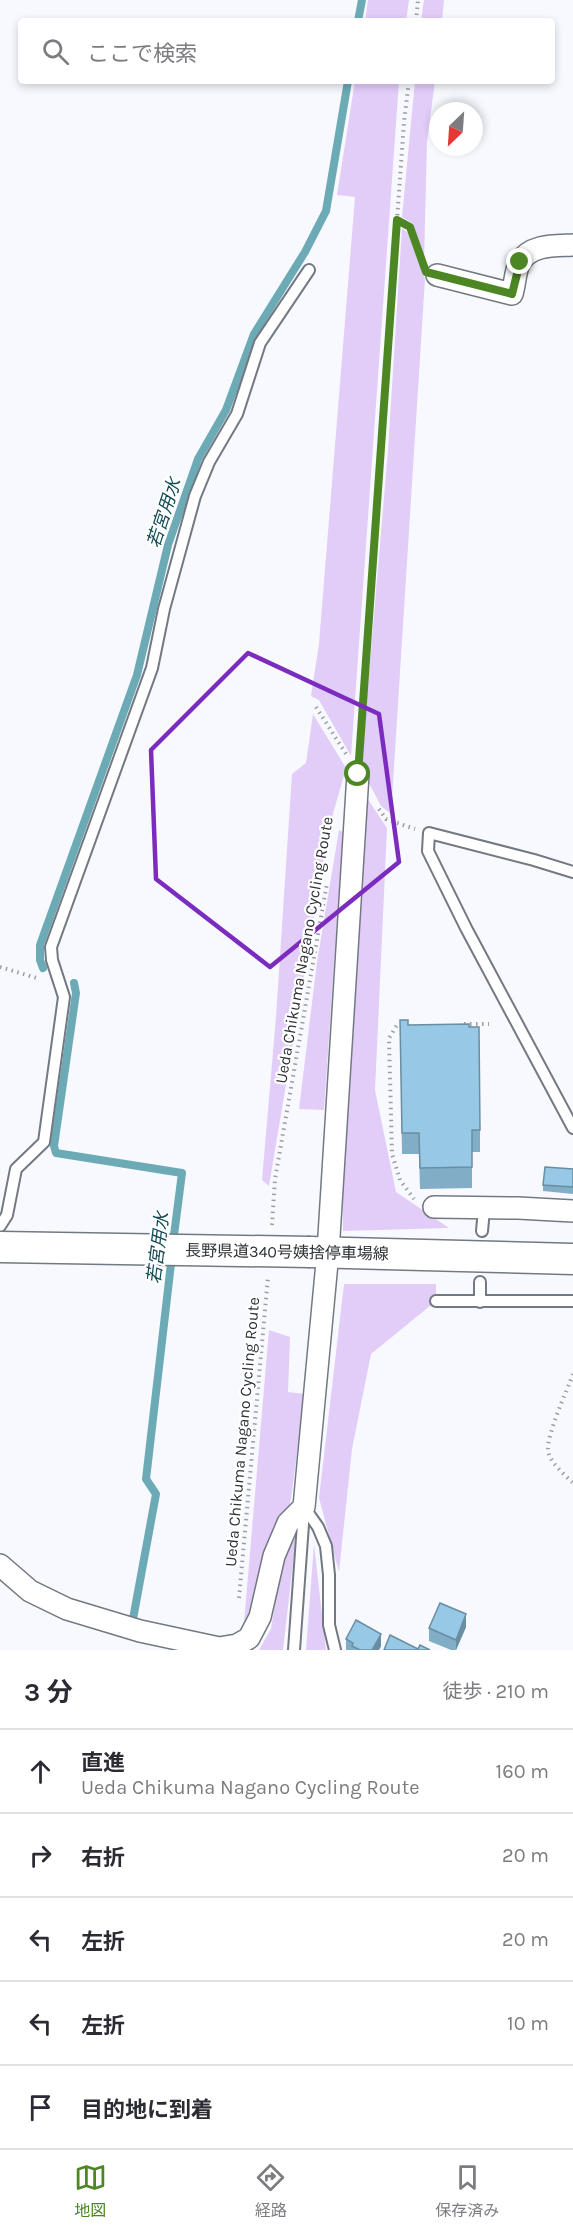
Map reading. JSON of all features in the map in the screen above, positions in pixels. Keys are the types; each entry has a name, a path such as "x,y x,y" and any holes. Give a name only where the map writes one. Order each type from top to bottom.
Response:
{"main road":[{"name":"長野県道340号姨捨停車場線","path":"0,1247 573,1259"}],"street":[{"path":"437,275 512,294 520,262 530,251 573,244"},
{"path":"0,1565 30,1591 67,1609 140,1631 219,1648 237,1645 249,1638 260,1617 274,1556 288,1523 304,1507 319,1252 358,774"},
{"path":"434,1207 573,1211"}],"lane":[{"path":"0,1226 7,1215 16,1169 44,1142 64,997 52,960 51,947 152,668 164,609 195,496 209,462 237,414 260,343 309,270"},
{"path":"573,873 534,860 429,833 428,851 466,928 573,1128"},
{"path":"482,1231 484,1209"},
{"path":"480,1282 480,1302"},
{"path":"436,1301 573,1301"},
{"path":"294,1650 304,1507"},
{"path":"304,1507 318,1527 326,1546 329,1575 329,1625 335,1650"}],"path":[{"path":"416,18 418,0"},
{"path":"358,774 409,84"},
{"path":"397,220 410,227 426,272 437,275"},
{"path":"316,707 330,725 358,774"},
{"path":"386,819 429,833"},
{"name":"Ueda Chikuma Nagano Cycling Route","path":"271,1235 275,1179 328,876"},
{"path":"0,967 60,986"},
{"path":"455,1024 489,1024"},
{"path":"409,1025 398,1025 389,1038 392,1154 400,1180 413,1199 434,1207"},
{"name":"Ueda Chikuma Nagano Cycling Route","path":"239,1602 269,1269"},
{"path":"573,1374 557,1415 548,1450 552,1459 573,1483"}],"highlighted area":[{"path":"248,653 379,714 399,862 270,967 156,879 151,750"}],"shaded area":[{"path":"368,0 409,0 406,18 365,18"},
{"path":"424,0 444,0 442,18 421,18"},
{"path":"355,84 399,84 351,756 319,700 311,696 319,644 355,197 337,195"},
{"path":"415,84 435,84 432,102 429,102 424,262 412,223 402,217"},
{"path":"402,228 408,233 425,279 391,814 381,806 361,768 388,450"},
{"path":"313,714 346,768 329,828 269,1186 262,1180 276,1017 292,774 306,763"},
{"path":"363,792 387,828 375,1090 396,1192 449,1228 343,1231 342,1173"},
{"path":"339,830 343,832 324,1110 299,1109 317,962"},
{"path":"344,1284 436,1284 436,1301 371,1354 352,1449 339,1572 319,1498"},
{"path":"269,1330 290,1337 288,1392 305,1394 290,1506 270,1547 260,1596 244,1623"},
{"path":"296,1537 283,1650 259,1650 271,1629 282,1558"},
{"path":"314,1544 326,1650 306,1650"}],"building":[{"path":"400,1020 408,1020 408,1025 469,1024 469,1027 479,1027 480,1130 472,1130 472,1167 420,1168 419,1133 402,1133"},
{"path":"545,1167 573,1169 573,1187 543,1185"},
{"path":"440,1603 466,1614 456,1640 429,1628"},
{"path":"356,1620 381,1634 372,1650 360,1650 346,1639"},
{"path":"390,1635 418,1649 420,1645 430,1650 384,1650"}],"waterway":[{"name":"若宮用水","path":"359,18 362,0"},
{"name":"若宮用水","path":"43,968 40,960 40,945 137,675 168,545 198,459 226,410 254,334 305,252 326,211 347,84"},
{"name":"若宮用水","path":"74,983 76,993 54,1146 56,1153 182,1173 173,1243"},
{"name":"若宮用水","path":"133,1619 156,1494 146,1479 172,1255"}],"route":[{"path":"358,774 397,220 410,227 426,272 512,294 520,262"}]}
